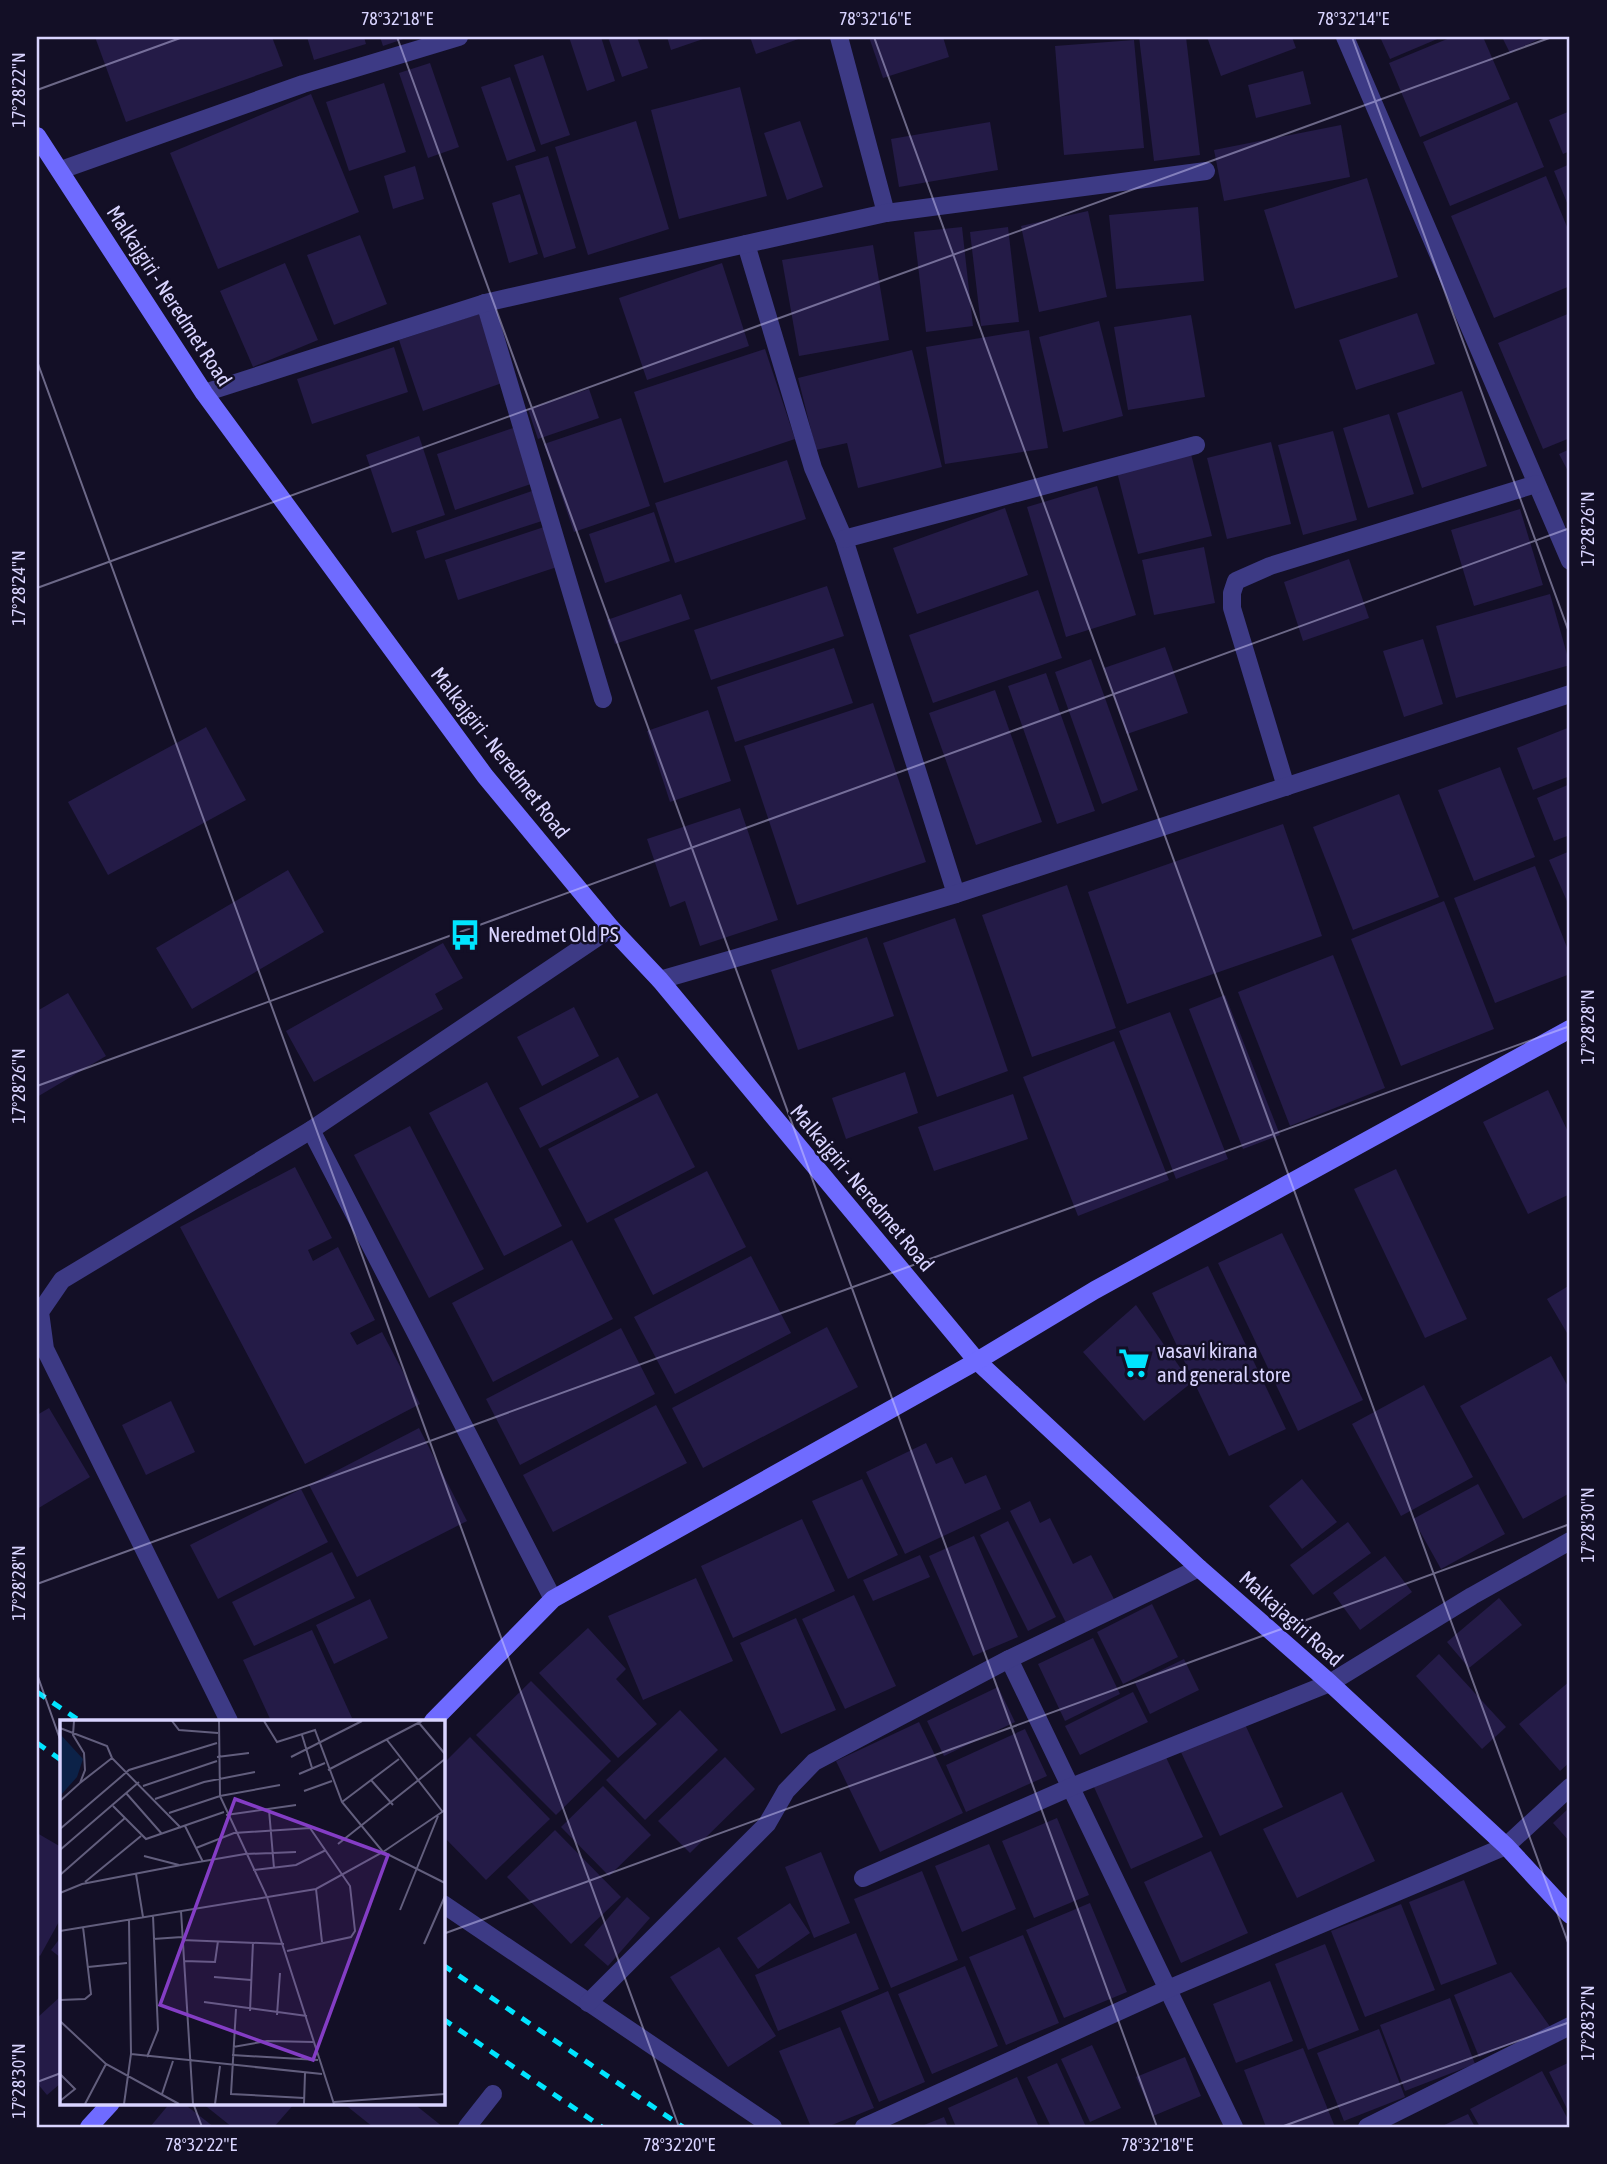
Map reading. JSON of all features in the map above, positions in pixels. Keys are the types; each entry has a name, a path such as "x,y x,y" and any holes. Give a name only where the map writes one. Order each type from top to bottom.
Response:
{"main road":[{"name":"Malkajgiri - Neredmet Road","path":"37,136 204,393 485,776 611,928 660,980 977,1361"},
{"path":"434,1720 553,1600 977,1361 1096,1290 1570,1029"},
{"name":"Malkajagiri Road","path":"977,1361 1199,1568 1330,1683 1506,1846 1570,1915"},
{"path":"89,2127 110,2104"}],"street":[{"path":"61,170 303,84 459,37"},
{"path":"839,37 886,213"},
{"path":"1345,37 1570,561"},
{"path":"204,393 485,303 746,244 886,213 1206,171"},
{"path":"746,244 813,468 844,539 956,894"},
{"path":"485,303 603,699"},
{"path":"844,539 1196,444"},
{"path":"1286,787 1232,608 1232,593 1236,581 1270,566 1536,484"},
{"path":"660,980 956,894 1570,694"},
{"path":"229,1720 45,1349 40,1312 62,1280 311,1130 611,928"},
{"path":"311,1130 553,1600"},
{"path":"863,1878 1071,1787 1330,1683 1472,1596 1570,1541"},
{"path":"588,2003 767,1824 786,1791 814,1762 1009,1659 1199,1568"},
{"path":"1009,1659 1234,2127"},
{"path":"864,2127 1168,1989 1506,1846 1570,1787"},
{"path":"444,1905 773,2127"},
{"path":"1367,2127 1570,2026"},
{"path":"467,2127 493,2094"}],"building":[{"path":"95,37 272,37 283,66 126,122"},
{"path":"307,37 364,37 366,44 314,60"},
{"path":"380,37 409,37 383,46"},
{"path":"569,37 601,37 615,81 587,91"},
{"path":"608,37 637,37 648,68 622,77"},
{"path":"667,37 709,37 671,50"},
{"path":"750,37 804,37 756,54"},
{"path":"869,37 943,37 949,57 883,78"},
{"path":"1139,37 1186,37 1200,155 1154,161"},
{"path":"1207,37 1292,37 1296,48 1221,76"},
{"path":"1380,37 1442,37 1390,59"},
{"path":"1452,37 1483,37 1510,99 1420,137 1389,63"},
{"path":"1502,37 1543,37 1510,53"},
{"path":"1134,40 1144,148 1064,155 1055,46"},
{"path":"543,55 570,135 541,145 514,65"},
{"path":"430,63 459,147 428,158 399,73"},
{"path":"1303,71 1311,104 1256,118 1248,85"},
{"path":"510,77 536,151 507,161 481,87"},
{"path":"384,83 406,152 349,171 326,102"},
{"path":"740,87 767,196 679,219 651,110"},
{"path":"311,94 359,212 218,269 170,153"},
{"path":"1517,102 1544,167 1450,206 1423,142"},
{"path":"1570,111 1570,151 1563,154 1549,120"},
{"path":"636,121 669,229 588,255 555,147"},
{"path":"800,121 823,187 787,200 764,133"},
{"path":"990,122 998,170 899,187 891,139"},
{"path":"1341,125 1350,177 1224,201 1214,150"},
{"path":"548,156 576,248 544,258 515,166"},
{"path":"1570,164 1570,210 1554,171"},
{"path":"415,166 424,199 393,209 384,176"},
{"path":"1546,176 1570,234 1570,286 1494,318 1451,216"},
{"path":"1367,178 1398,277 1295,309 1264,210"},
{"path":"520,194 538,254 509,263 492,203"},
{"path":"1198,207 1204,281 1116,289 1109,215"},
{"path":"1088,211 1107,297 1039,312 1021,226"},
{"path":"962,227 973,326 926,332 914,232"},
{"path":"1008,227 1019,322 981,326 970,232"},
{"path":"360,235 387,304 334,325 307,255"},
{"path":"873,245 889,340 799,356 782,260"},
{"path":"285,263 318,340 253,367 220,291"},
{"path":"722,263 749,346 647,380 619,298"},
{"path":"1417,313 1435,364 1356,390 1339,340"},
{"path":"1570,313 1570,438 1543,449 1498,343"},
{"path":"479,314 502,383 423,411 399,340"},
{"path":"1191,315 1205,397 1128,410 1114,327"},
{"path":"1099,321 1123,416 1063,432 1039,337"},
{"path":"1029,330 1048,448 945,464 926,347"},
{"path":"394,347 408,392 312,424 297,379"},
{"path":"765,349 795,439 664,483 634,392"},
{"path":"912,350 942,467 858,488 847,443 816,450 798,378"},
{"path":"589,389 599,418 538,439 528,409"},
{"path":"1462,391 1487,466 1422,488 1397,413"},
{"path":"1389,414 1414,494 1368,508 1343,428"},
{"path":"621,418 650,506 574,532 544,444"},
{"path":"513,428 531,484 455,510 437,454"},
{"path":"1333,431 1357,520 1303,535 1278,445"},
{"path":"419,436 445,515 392,533 366,455"},
{"path":"1271,442 1291,524 1227,539 1207,458"},
{"path":"1570,449 1570,475 1559,454"},
{"path":"1191,454 1212,536 1138,554 1117,472"},
{"path":"787,460 806,519 675,563 655,503"},
{"path":"1097,486 1136,615 1066,637 1027,507"},
{"path":"532,491 542,521 425,559 416,531"},
{"path":"1005,508 1028,575 917,614 893,548"},
{"path":"1520,509 1543,585 1474,606 1451,530"},
{"path":"654,512 670,561 605,583 589,534"},
{"path":"544,527 557,567 458,600 445,560"},
{"path":"1204,547 1215,603 1154,615 1142,560"},
{"path":"1349,559 1369,618 1303,641 1284,582"},
{"path":"827,586 844,636 711,680 694,630"},
{"path":"1038,590 1062,658 933,703 909,635"},
{"path":"681,594 690,619 615,644 607,620"},
{"path":"1550,594 1570,665 1456,698 1436,626"},
{"path":"1423,639 1443,704 1404,717 1383,651"},
{"path":"1165,647 1188,713 1127,734 1104,668"},
{"path":"834,648 853,703 735,742 717,687"},
{"path":"1091,659 1138,790 1102,804 1055,672"},
{"path":"1046,673 1095,811 1057,824 1008,686"},
{"path":"995,690 1042,822 976,845 929,713"},
{"path":"873,703 926,862 797,905 744,746"},
{"path":"708,710 731,781 670,802 647,731"},
{"path":"206,727 246,800 108,875 68,802"},
{"path":"1570,727 1570,776 1533,790 1517,748"},
{"path":"1500,767 1535,857 1474,881 1438,790"},
{"path":"1570,784 1570,835 1554,841 1537,798"},
{"path":"1399,794 1439,897 1353,930 1313,827"},
{"path":"740,808 778,920 700,946 685,901 670,907 647,839"},
{"path":"1283,824 1322,936 1127,1004 1088,892"},
{"path":"1570,851 1570,908 1549,860"},
{"path":"1535,866 1570,955 1570,974 1495,1003 1454,898"},
{"path":"288,870 324,932 192,1009 156,948"},
{"path":"1067,885 1116,1028 1032,1057 982,915"},
{"path":"1444,901 1494,1029 1401,1066 1351,939"},
{"path":"955,918 1008,1071 937,1097 883,943"},
{"path":"867,937 894,1016 798,1050 771,970"},
{"path":"443,943 463,978 435,994 443,1009 314,1082 286,1031"},
{"path":"1333,955 1385,1088 1290,1126 1238,992"},
{"path":"68,993 106,1056 37,1097 37,1011"},
{"path":"1225,995 1280,1135 1243,1149 1189,1009"},
{"path":"574,1007 599,1056 542,1086 517,1037"},
{"path":"1170,1012 1228,1159 1176,1179 1119,1031"},
{"path":"1114,1041 1169,1180 1078,1216 1023,1077"},
{"path":"618,1057 639,1097 540,1148 519,1108"},
{"path":"905,1072 918,1113 846,1139 832,1098"},
{"path":"487,1082 562,1226 504,1256 429,1113"},
{"path":"1548,1090 1570,1136 1570,1194 1528,1214 1483,1122"},
{"path":"657,1093 695,1167 587,1223 548,1149"},
{"path":"1013,1094 1028,1139 934,1171 918,1127"},
{"path":"410,1126 484,1269 429,1298 354,1155"},
{"path":"295,1167 332,1238 308,1250 313,1261 338,1247 375,1320 350,1333 357,1345 382,1332 420,1404 305,1464 180,1227"},
{"path":"1396,1169 1467,1319 1425,1338 1354,1189"},
{"path":"707,1171 746,1247 653,1295 614,1219"},
{"path":"1282,1233 1363,1400 1298,1431 1218,1263"},
{"path":"572,1240 613,1319 493,1382 452,1303"},
{"path":"751,1256 791,1333 675,1394 634,1317"},
{"path":"1208,1266 1286,1429 1229,1456 1152,1293"},
{"path":"1570,1285 1570,1338 1547,1299"},
{"path":"1136,1305 1191,1383 1144,1421 1083,1352"},
{"path":"827,1327 858,1387 703,1468 672,1408"},
{"path":"621,1328 655,1394 520,1465 486,1399"},
{"path":"1551,1356 1570,1390 1570,1493 1523,1519 1460,1406"},
{"path":"1424,1385 1473,1477 1401,1516 1352,1424"},
{"path":"171,1401 195,1452 146,1475 122,1425"},
{"path":"656,1405 687,1463 553,1532 523,1475"},
{"path":"49,1408 90,1477 37,1509 37,1415"},
{"path":"419,1428 467,1521 357,1577 309,1485"},
{"path":"926,1443 936,1464 952,1457 965,1484 986,1475 1001,1509 905,1554 866,1472"},
{"path":"862,1479 898,1555 848,1579 812,1501"},
{"path":"1302,1479 1337,1522 1302,1549 1269,1506"},
{"path":"1478,1484 1505,1534 1441,1569 1413,1519"},
{"path":"301,1489 328,1542 218,1599 190,1545"},
{"path":"1030,1501 1040,1523 1050,1518 1073,1564 1091,1555 1114,1599 1066,1623 1010,1511"},
{"path":"802,1519 835,1591 733,1638 701,1566"},
{"path":"1008,1521 1056,1617 1028,1631 980,1535"},
{"path":"1348,1522 1371,1553 1313,1595 1290,1565"},
{"path":"974,1536 1018,1637 973,1656 929,1556"},
{"path":"332,1552 355,1598 254,1646 232,1602"},
{"path":"920,1555 930,1577 873,1601 863,1580"},
{"path":"1385,1556 1412,1592 1360,1630 1333,1593"},
{"path":"696,1578 733,1661 643,1700 608,1616"},
{"path":"854,1595 896,1686 845,1709 802,1619"},
{"path":"1499,1598 1522,1625 1469,1668 1447,1642"},
{"path":"370,1599 388,1638 334,1664 316,1625"},
{"path":"1152,1604 1178,1657 1123,1684 1097,1632"},
{"path":"796,1618 836,1710 781,1734 740,1643"},
{"path":"588,1628 626,1669 616,1679 657,1724 618,1758 539,1673"},
{"path":"312,1630 352,1718 271,1720 243,1660"},
{"path":"1093,1638 1120,1694 1065,1721 1038,1664"},
{"path":"1439,1654 1506,1727 1482,1749 1416,1676"},
{"path":"1184,1659 1199,1690 1150,1714 1135,1683"},
{"path":"531,1681 611,1761 556,1815 476,1735"},
{"path":"1570,1681 1570,1762 1560,1771 1519,1724"},
{"path":"998,1687 1015,1722 944,1756 927,1721"},
{"path":"1133,1692 1148,1722 1080,1755 1065,1726"},
{"path":"680,1710 718,1750 645,1820 606,1780"},
{"path":"1243,1720 1283,1807 1220,1836 1180,1750"},
{"path":"919,1722 963,1813 880,1852 836,1761"},
{"path":"1025,1729 1047,1776 966,1812 946,1765"},
{"path":"470,1737 550,1819 486,1880 444,1837 444,1763"},
{"path":"1165,1755 1203,1837 1131,1869 1094,1787"},
{"path":"725,1757 755,1789 690,1853 658,1821"},
{"path":"603,1786 651,1835 609,1876 561,1827"},
{"path":"1342,1792 1375,1861 1297,1898 1263,1829"},
{"path":"1570,1807 1570,1842 1553,1823"},
{"path":"1057,1818 1089,1895 1034,1918 1002,1841"},
{"path":"555,1830 621,1897 571,1944 507,1877"},
{"path":"37,1833 60,1846 60,1920 40,1956 37,1954"},
{"path":"989,1844 1016,1909 962,1932 935,1866"},
{"path":"1211,1851 1248,1933 1181,1963 1144,1882"},
{"path":"821,1852 850,1923 814,1938 785,1867"},
{"path":"922,1871 958,1960 891,1988 854,1899"},
{"path":"1464,1880 1497,1964 1441,1985 1409,1902"},
{"path":"627,1897 650,1918 608,1966 584,1945"},
{"path":"790,1903 810,1933 758,1969 737,1938"},
{"path":"1090,1903 1127,1992 1064,2018 1026,1930"},
{"path":"1401,1904 1435,1990 1365,2017 1331,1931"},
{"path":"856,1933 879,1989 778,2031 755,1975"},
{"path":"1023,1935 1059,2023 1006,2045 969,1957"},
{"path":"60,1938 60,1957 51,1950"},
{"path":"1325,1944 1359,2030 1308,2050 1275,1964"},
{"path":"719,1947 776,2036 728,2067 670,1977"},
{"path":"965,1966 998,2046 932,2074 898,1994"},
{"path":"1511,1972 1551,2028 1479,2057 1454,1995"},
{"path":"1270,1981 1293,2041 1236,2063 1213,2004"},
{"path":"888,1991 925,2082 879,2102 841,2011"},
{"path":"60,1997 60,2084 47,2095 37,2083 37,2018"},
{"path":"1450,1998 1475,2064 1405,2091 1380,2025"},
{"path":"840,2027 874,2108 827,2127 811,2127 779,2051"},
{"path":"1379,2029 1405,2097 1344,2121 1317,2053"},
{"path":"1092,2045 1121,2108 1090,2122 1061,2059"},
{"path":"1303,2048 1335,2127 1266,2127 1244,2070"},
{"path":"1185,2057 1201,2096 1153,2116 1136,2077"},
{"path":"1570,2062 1570,2115 1549,2072"},
{"path":"1057,2063 1086,2127 1051,2127 1027,2077"},
{"path":"1542,2071 1570,2127 1480,2127 1470,2109"},
{"path":"1017,2077 1039,2127 956,2127 948,2108"},
{"path":"169,2104 184,2104 214,2127 150,2127"},
{"path":"203,2104 294,2104 274,2127 232,2127"},
{"path":"344,2104 414,2104 443,2127 373,2127"},
{"path":"1468,2114 1475,2127 1440,2127"},
{"path":"944,2117 948,2127 919,2127"}],"railway":[{"path":"37,1692 79,1720"},
{"path":"37,1743 60,1759"},
{"path":"444,1966 683,2127"},
{"path":"444,2020 602,2127"}],"place":[{"name":"Neredmet Old PS","path":"465,935"},
{"name":"vasavi kirana and general store","path":"1134,1363"}]}
